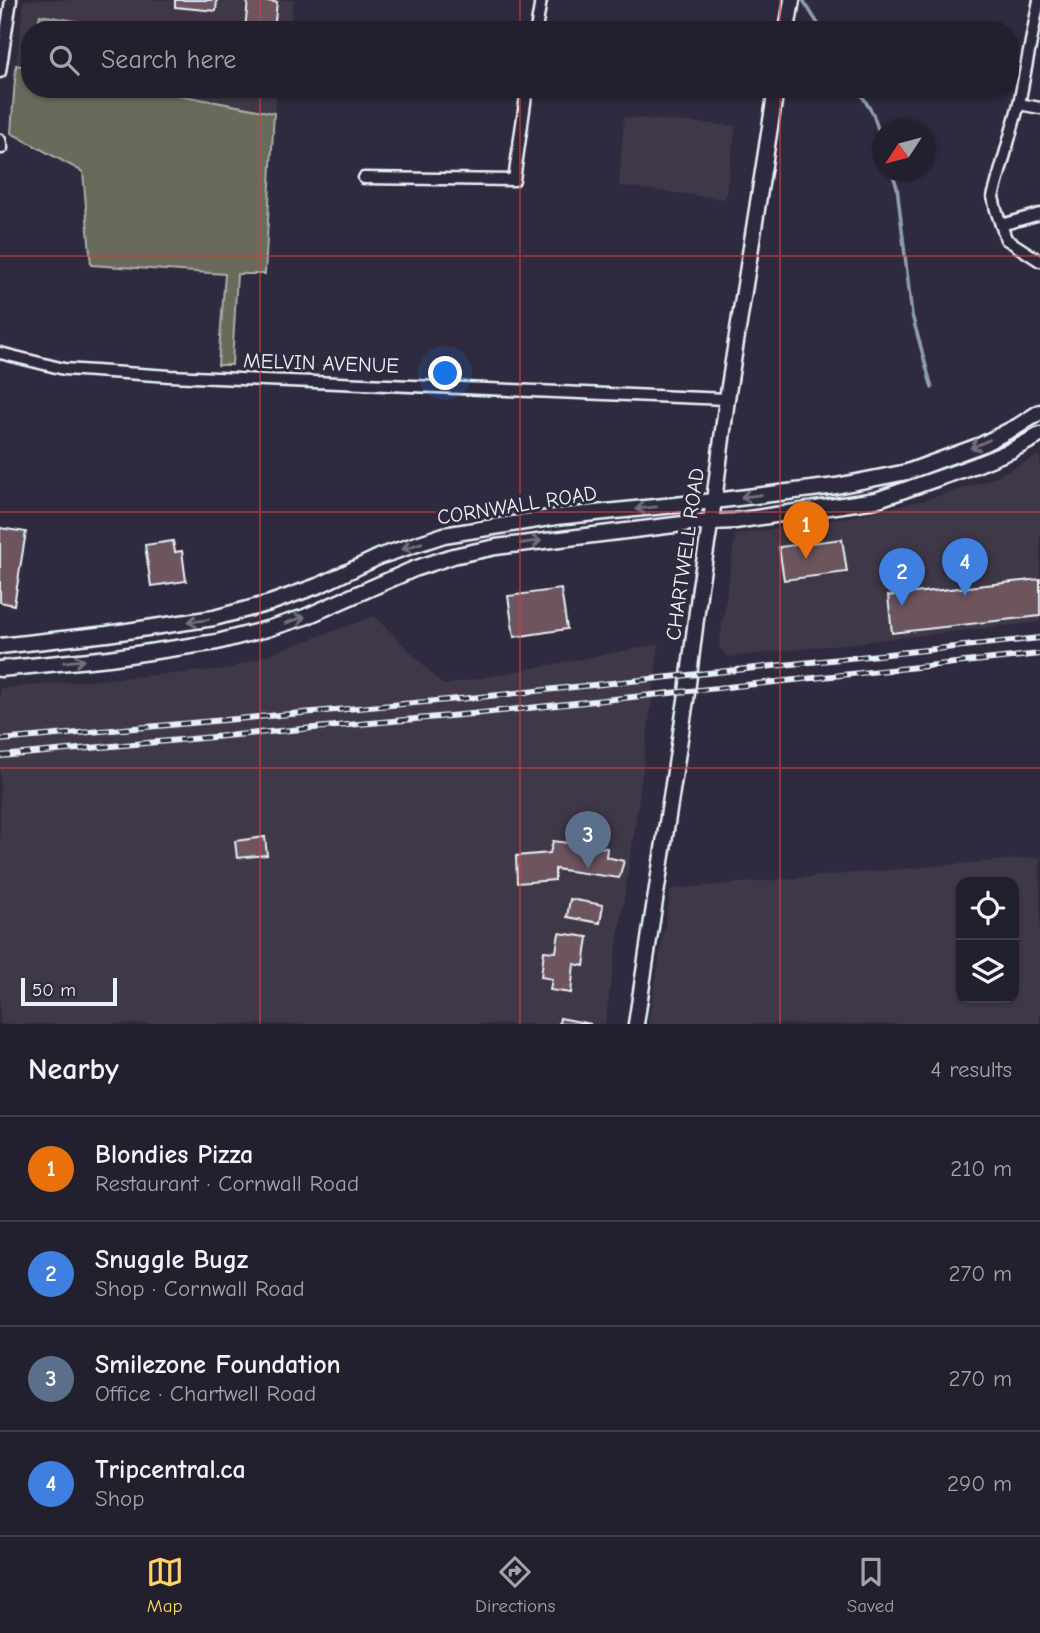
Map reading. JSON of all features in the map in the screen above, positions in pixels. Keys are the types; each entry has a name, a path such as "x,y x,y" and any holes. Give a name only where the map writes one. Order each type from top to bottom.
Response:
{"main road":[{"path":"788,21 792,0"},
{"name":"CHARTWELL ROAD","path":"636,1024 686,700 727,399 775,98"},
{"name":"CORNWALL ROAD","path":"0,646 214,618 270,603 320,585 382,556 444,535 556,517 836,486 907,471 981,444 1040,412"},
{"name":"CORNWALL ROAD","path":"0,669 109,658 217,642 305,617 414,569 453,556 496,547 677,524 736,521 876,500 976,465 1040,435"}],"street":[{"path":"0,72 10,0"},
{"path":"538,21 541,0"},
{"path":"1039,0 1018,104 993,197 1006,239 1040,261"},
{"path":"364,178 514,180 526,98"},
{"path":"1018,104 1040,108"},
{"path":"1001,225 1040,214"},
{"name":"MELVIN AVENUE","path":"0,353 64,369 104,372 727,399"}],"shaded area":[{"path":"24,0 294,0 290,21 21,21"},
{"path":"21,24 21,66 16,65"},
{"path":"195,98 276,98 274,113"},
{"path":"624,117 736,126 725,199 619,186"},
{"path":"1040,455 1040,622 729,657 719,648 735,535 853,516 922,501 986,481"},
{"path":"375,616 443,685 659,644 605,1024 0,1024 0,688 228,669"},
{"path":"1040,857 1040,1024 648,1024 671,889"}],"green space":[{"path":"40,15 75,21 39,21"},
{"path":"16,65 21,66 21,98 195,98 274,113 265,274 237,274 232,365 218,365 225,274 91,265 83,172 11,133"}],"building":[{"path":"175,0 217,0 216,11 175,7"},
{"path":"248,0 277,2 275,21 246,21"},
{"path":"0,528 26,532 14,605 0,602"},
{"path":"842,539 847,572 784,580 779,547"},
{"path":"173,541 175,552 182,551 186,581 151,586 145,545"},
{"path":"1040,579 1040,616 892,633 888,596"},
{"path":"561,589 567,629 514,637 508,596"},
{"path":"265,837 267,855 237,858 235,841"},
{"path":"553,841 607,848 606,857 624,861 619,878 555,869 555,880 517,883 516,856 550,853"},
{"path":"570,899 603,905 600,923 567,917"},
{"path":"559,933 588,937 584,966 574,964 571,993 550,990 552,979 541,977 544,951 556,952"},
{"path":"560,1018 591,1024 559,1024"}],"waterway":[{"path":"803,0 816,21"},
{"path":"863,98 875,119"},
{"path":"895,182 912,315 932,388"}],"railway":[{"path":"0,740 470,698 1040,638"},
{"path":"0,756 472,714 1040,654"}],"place":[{"name":"Blondies Pizza","path":"806,559"},
{"name":"Tripcentral.ca","path":"965,596"},
{"name":"Snuggle Bugz","path":"902,606"},
{"name":"Smilezone Foundation","path":"588,869"}]}
